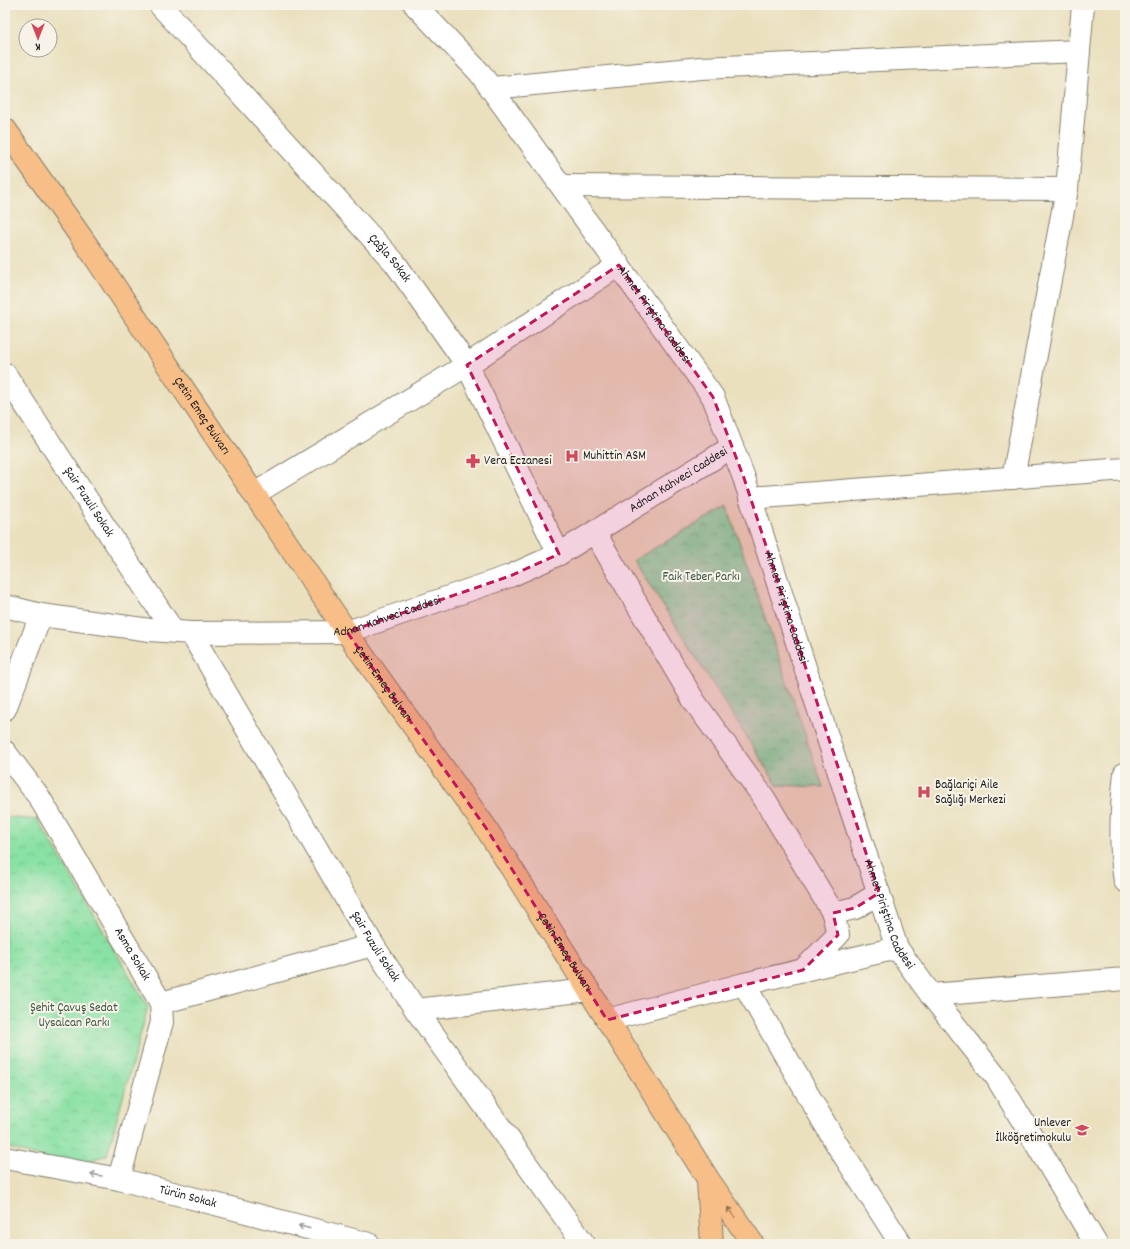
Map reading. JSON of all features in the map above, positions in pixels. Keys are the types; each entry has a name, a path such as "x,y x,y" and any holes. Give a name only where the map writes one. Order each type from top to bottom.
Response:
{"main road":[{"name":"Çetin Emeç Bulvarı","path":"5,129 93,254 347,632 486,828 708,1178 753,1244"},
{"path":"708,1178 712,1244"}],"street":[{"name":"Çağla Sokak","path":"160,5 395,263 467,365 559,554"},
{"name":"Ahmet Piriştina Caddesi","path":"415,5 480,73 492,88 713,397 750,498 897,948 930,995 998,1078 1086,1239"},
{"path":"1013,478 1067,189 1083,5"},
{"path":"492,88 701,68 1079,51"},
{"path":"562,186 1067,189"},
{"path":"254,494 467,365 619,265"},
{"name":"Şair Fuzuli Sokak","path":"5,374 182,632 373,945 416,1010 584,1244"},
{"name":"Adnan Kahveci Caddesi","path":"5,606 41,615 150,630 182,632 347,632 510,576 559,554 732,447"},
{"path":"750,498 1125,469"},
{"path":"595,533 694,701 764,798 832,913 838,935 803,970"},
{"path":"5,709 41,615"},
{"name":"Asma Sokak","path":"5,752 39,797 161,1004 162,1022 119,1179"},
{"path":"1125,774 1122,805 1123,869 1125,881"},
{"path":"832,913 855,908 879,893"},
{"path":"161,1004 373,945"},
{"path":"607,1020 744,984 897,948"},
{"path":"930,995 1125,979"},
{"path":"744,984 836,1143 901,1244"},
{"path":"416,1010 588,990"},
{"name":"Türün Sokak","path":"5,1158 119,1179 369,1244"}],"highlighted area":[{"path":"619,265 713,397 744,478 879,893 855,908 833,913 838,935 803,970 607,1020 486,828 347,632 510,576 559,554 467,365"}],"green space":[{"name":"Faik Teber Parkı","path":"727,506 823,787 777,785 634,560"},
{"name":"Şehit Çavuş Sedat Uysalcan Parkı","path":"5,817 38,820 148,1007 107,1155 73,1166 5,1147"}],"place":[{"name":"Muhittin ASM","path":"572,456"},
{"name":"Vera Eczanesi","path":"473,461"},
{"name":"Bağlariçi Aile Sağlığı Merkezi","path":"924,792"},
{"name":"Unlever İlköğretimokulu","path":"1082,1130"}]}
